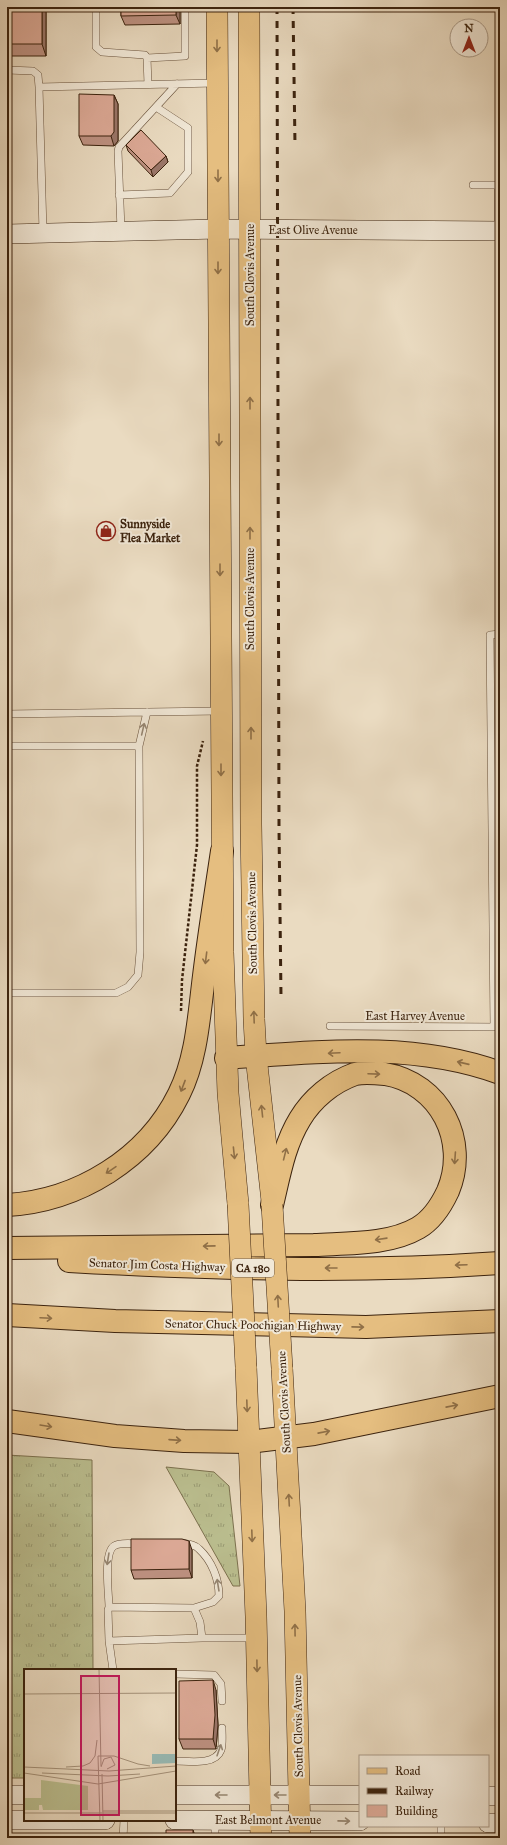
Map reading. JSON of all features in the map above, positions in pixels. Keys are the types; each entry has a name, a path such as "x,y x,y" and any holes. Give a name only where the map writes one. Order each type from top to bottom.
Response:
{"highway":[{"path":"7,1205 34,1203 54,1198 92,1182 113,1170 157,1128 180,1094 187,1074 196,1037 222,850"},
{"path":"226,1058 390,1051 446,1059 500,1073"},
{"path":"7,1248 314,1245 364,1242 404,1234 418,1228 431,1218 440,1208 451,1182 456,1151 453,1137 440,1108 419,1088 407,1081 393,1076 375,1073 356,1074 343,1079 316,1099 299,1120 286,1149 272,1205"},
{"name":"Senator Jim Costa Highway","path":"7,1257 177,1266 288,1269 372,1268 500,1263"},
{"name":"Senator Chuck Poochigian Highway","path":"7,1316 115,1322 366,1327 500,1321"},
{"path":"7,1420 115,1436 184,1441 249,1442 286,1438 500,1396"}],"main road":[{"path":"217,7 222,850 226,1058 238,1204 246,1367 256,1638 261,1829"},
{"name":"South Clovis Avenue","path":"248,7 252,922 256,1056 272,1205 286,1438 295,1611 300,1829"},
{"name":"East Olive Avenue","path":"7,234 218,229 499,231"},
{"path":"221,711 231,718 236,725 239,855 252,922"},
{"path":"7,1795 24,1795"},
{"name":"East Belmont Avenue","path":"176,1795 359,1795"},
{"path":"489,1796 500,1796"},
{"path":"7,1820 24,1820"},
{"name":"East Belmont Avenue","path":"176,1820 215,1829 300,1829 359,1821"},
{"path":"489,1822 500,1823"}],"lane":[{"path":"96,7 96,47 98,50 102,52 138,53 145,55 147,58 186,56 185,7"},
{"path":"147,58 148,84"},
{"path":"7,70 33,71 38,75 43,233"},
{"path":"39,87 217,83"},
{"path":"121,231 118,152 120,147 177,84"},
{"path":"119,194 170,193 188,172 188,128 156,107"},
{"path":"473,185 499,185 499,231"},
{"path":"497,1027 490,635 500,634"},
{"path":"7,714 221,711"},
{"path":"7,993 116,993 128,987 138,975 140,952 139,746 147,712"},
{"path":"7,746 139,746"},
{"name":"East Harvey Avenue","path":"330,1026 497,1027"},
{"path":"113,1669 109,1641 108,1610 107,1567 110,1549 115,1545 148,1543"},
{"path":"109,1607 194,1608 213,1602 219,1596 219,1585 215,1573 199,1548 191,1544 170,1543"},
{"path":"194,1608 200,1622 202,1638"},
{"path":"109,1641 256,1638"},
{"path":"176,1674 214,1675 221,1684 222,1701"},
{"path":"176,1761 207,1761 217,1757 221,1749 222,1728"},
{"path":"123,1838 124,1821"},
{"path":"441,1827 441,1838"}],"path":[{"path":"181,1018 182,980 197,845 197,766 203,746 204,735"}],"green space":[{"path":"7,1455 92,1460 93,1669 24,1669 24,1778 7,1778"},
{"path":"166,1467 214,1472 229,1486 240,1586 233,1586"}],"building":[{"path":"7,7 42,7 42,44 7,44"},
{"path":"121,7 176,7 176,15 121,16"},
{"path":"79,94 114,95 114,132 111,136 79,136"},
{"path":"141,130 166,156 151,170 126,145"},
{"path":"131,1539 182,1539 189,1541 189,1569 131,1570"},
{"path":"213,1680 215,1715 213,1739 179,1739 179,1681"},
{"path":"166,1830 193,1830 193,1838 166,1838"}],"railway":[{"path":"277,7 279,828 281,997"},
{"path":"293,7 295,145"}],"place":[{"name":"Sunnyside Flea Market","path":"106,531"}]}
